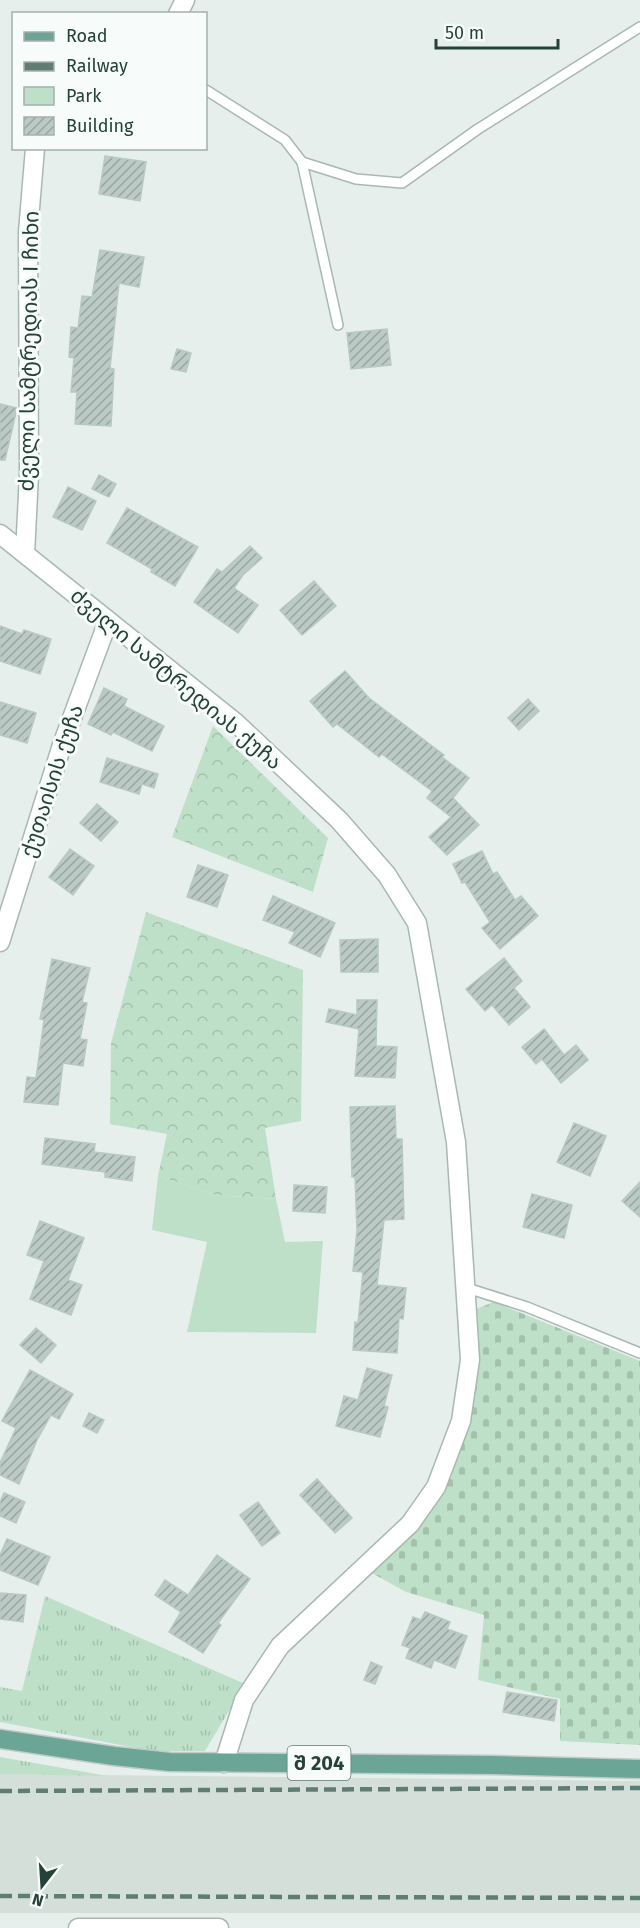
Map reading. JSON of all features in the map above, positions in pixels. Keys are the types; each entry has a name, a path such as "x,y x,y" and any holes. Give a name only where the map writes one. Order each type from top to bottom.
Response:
{"main road":[{"name":"შ 204","path":"0,1739 170,1762 493,1765 640,1769"}],"street":[{"name":"ძველი სამტრედიას I ჩიხი","path":"25,554 29,474 28,231 34,150"},
{"name":"ძველი სამტრედიას ქუჩა","path":"0,534 236,723 339,820 387,875 417,923 456,1142 470,1360 461,1421 436,1487 410,1524 280,1646 244,1700 224,1763"},
{"name":"ქუთაისის ქუჩა","path":"0,942 62,745 108,621"},
{"path":"78,1928 219,1928"}],"lane":[{"path":"302,162 356,179 402,183 478,129 640,27"},
{"path":"207,91 285,140 302,162 338,325"},
{"path":"467,1288 527,1307 640,1353"}],"shaded area":[{"path":"0,1774 640,1781 640,1913 0,1913"}],"green space":[{"path":"213,726 328,838 313,892 172,837"},
{"path":"146,912 303,970 301,1121 265,1128 276,1199 215,1195 158,1176 167,1134 110,1124 111,1043"},
{"path":"158,1176 215,1195 276,1199 285,1242 323,1241 316,1333 187,1332 207,1242 152,1230"},
{"path":"494,1302 640,1361 640,1745 560,1741 560,1699 478,1680 484,1615 406,1592 370,1572 401,1540 451,1478 466,1422 476,1309"},
{"path":"45,1596 245,1684 205,1751 152,1751 0,1722 0,1687 22,1691"},
{"path":"0,1757 108,1776 0,1774"}],"building":[{"path":"105,156 146,162 140,201 99,194"},
{"path":"100,250 144,257 139,287 119,283 110,368 114,369 111,426 75,424 77,392 71,392 74,358 69,357 71,327 78,328 82,296 92,297"},
{"path":"387,329 391,365 351,369 347,333"},
{"path":"177,349 191,353 186,372 171,369"},
{"path":"0,404 17,408 5,460 0,460"},
{"path":"99,475 116,484 109,497 92,489"},
{"path":"68,487 96,501 82,530 53,517"},
{"path":"127,508 198,547 175,586 151,572 152,569 107,543"},
{"path":"250,546 262,558 243,575 234,588 258,605 238,633 194,602 217,569 222,572"},
{"path":"314,581 336,606 302,635 280,610"},
{"path":"0,626 22,634 24,630 51,639 40,674 0,661"},
{"path":"345,671 369,698 444,755 442,757 469,778 453,798 479,825 447,855 429,837 451,817 427,798 432,791 382,754 379,757 337,724 333,727 310,701"},
{"path":"104,688 127,699 124,706 164,726 152,751 113,732 111,735 88,724"},
{"path":"528,699 539,711 519,730 508,718"},
{"path":"0,702 36,713 27,743 0,735"},
{"path":"107,758 158,774 154,788 142,784 139,794 100,782"},
{"path":"97,804 118,822 101,841 80,823"},
{"path":"70,849 94,866 73,895 49,877"},
{"path":"482,851 493,874 497,872 515,900 521,896 538,916 500,949 482,928 490,922 465,882 462,883 453,864"},
{"path":"198,865 228,875 217,907 187,897"},
{"path":"273,896 335,923 320,957 289,943 295,932 263,920"},
{"path":"378,939 378,972 341,972 340,940"},
{"path":"504,958 522,981 514,988 530,1007 509,1025 492,1005 485,1011 466,989"},
{"path":"52,959 90,968 82,1002 87,1003 80,1039 87,1040 83,1066 63,1063 58,1105 24,1102 27,1077 36,1078 44,1020 40,1019"},
{"path":"357,1000 377,1000 376,1046 397,1047 395,1078 355,1076 359,1029 326,1022 329,1009 357,1015"},
{"path":"544,1029 564,1055 576,1045 588,1060 561,1083 542,1059 536,1064 522,1047"},
{"path":"395,1106 396,1139 402,1139 404,1219 384,1220 377,1285 406,1288 403,1319 399,1318 397,1353 353,1350 363,1272 353,1271 357,1230 355,1177 352,1177 350,1107"},
{"path":"574,1123 606,1136 590,1176 557,1162"},
{"path":"45,1138 95,1144 94,1152 135,1157 132,1181 105,1177 105,1172 42,1164"},
{"path":"640,1182 640,1217 622,1201"},
{"path":"294,1185 327,1187 325,1213 293,1211"},
{"path":"532,1194 572,1205 564,1238 523,1227"},
{"path":"40,1221 84,1238 68,1280 82,1285 71,1315 30,1299 44,1261 27,1255"},
{"path":"36,1328 56,1345 41,1363 20,1345"},
{"path":"367,1368 392,1375 384,1406 388,1407 380,1437 336,1426 344,1396 358,1400"},
{"path":"30,1370 73,1394 59,1419 51,1415 37,1440 19,1484 0,1475 0,1463 16,1428 2,1421"},
{"path":"89,1413 104,1420 97,1433 83,1426"},
{"path":"317,1479 352,1518 335,1533 300,1495"},
{"path":"4,1493 25,1502 16,1523 0,1516 0,1502"},
{"path":"258,1502 280,1533 262,1546 240,1515"},
{"path":"7,1539 50,1557 38,1585 0,1570 0,1555"},
{"path":"217,1555 250,1579 218,1623 221,1625 203,1653 169,1632 181,1612 155,1595 165,1580 188,1595"},
{"path":"0,1593 26,1595 23,1622 0,1619"},
{"path":"425,1612 450,1622 447,1629 467,1636 455,1668 434,1660 431,1668 406,1658 410,1648 402,1645 413,1617 421,1620"},
{"path":"371,1662 382,1667 375,1684 364,1680"},
{"path":"507,1692 557,1700 554,1721 503,1712"}],"railway":[{"path":"0,1791 640,1788"},
{"path":"0,1896 640,1898"}]}
